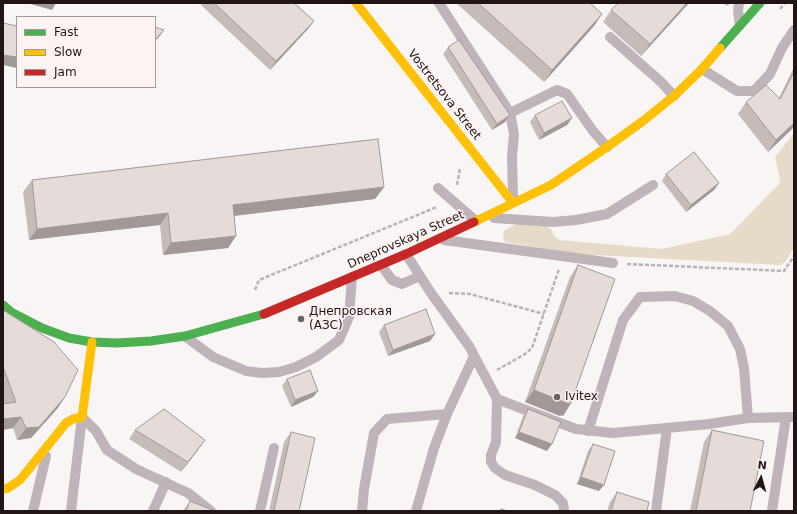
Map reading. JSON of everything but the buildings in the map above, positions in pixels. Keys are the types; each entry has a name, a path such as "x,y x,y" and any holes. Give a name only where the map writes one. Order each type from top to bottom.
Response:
{"main road":[{"name":"Dneprovskaya Street","path":"3,305 11,312 42,328 69,338 92,342 117,343 151,341 185,336 267,313 406,254 552,185 643,121 674,96 702,69 760,3"},
{"name":"Vostretsova Street","path":"361,5 513,203"},
{"path":"3,489 8,488 20,480 66,423 73,419 82,417 92,342"}],"lane":[{"path":"439,3 510,113 514,134 512,156 513,203"},
{"path":"739,3 738,11 740,26"},
{"path":"702,69 737,92 754,91 770,74 782,48 794,30"},
{"path":"610,37 660,81 674,96"},
{"path":"510,113 557,90 567,94 593,131 607,147"},
{"path":"438,188 449,198 480,219 552,222 576,220 607,214 653,185"},
{"path":"438,239 613,263"},
{"path":"406,254 431,293 469,346 497,399 496,442 491,455 495,468 505,475 535,485 555,495 562,503 564,511"},
{"path":"381,265 392,280 402,284 420,276"},
{"path":"185,336 213,357 246,371 262,373 279,372 296,366 316,357 339,340 349,317 352,277"},
{"path":"588,431 624,320 640,297 675,296 692,301 710,311 728,326 740,349 744,368 748,418"},
{"path":"416,511 434,448 447,414 474,356"},
{"path":"497,399 576,429 613,433 709,424 748,418 790,417 772,511"},
{"path":"362,511 365,482 374,433 387,419 447,414"},
{"path":"82,417 96,431 106,450 136,469 166,482 188,494 211,511"},
{"path":"71,511 82,417"},
{"path":"656,511 667,428"},
{"path":"33,511 50,442"},
{"path":"260,511 274,448"},
{"path":"153,511 166,482"}],"path":[{"path":"255,290 258,280 445,204 456,186 461,163"},
{"path":"499,369 525,354 532,348 563,256"},
{"path":"613,263 784,271 794,256"},
{"path":"431,293 470,294 544,314"}],"shaded area":[{"path":"794,133 794,248 785,262 780,265 576,254 505,242 503,239 504,231 516,224 544,225 551,229 554,236 559,240 662,249 730,234 779,184 780,178 775,157"}],"traffic: fast":[{"path":"720,48 760,3"},
{"path":"3,305 11,312 42,328 69,338 92,342 117,343 151,341 185,336 264,314"}],"traffic: slow":[{"path":"356,3 513,203"},
{"path":"474,222 551,185 607,147 674,96 702,69 720,48"},
{"path":"3,489 8,488 20,480 66,423 73,419 82,417 92,342"}],"traffic: jam":[{"path":"264,314 406,254 474,222"}],"place":[{"name":"Днепровская (АЗС)","path":"301,319"},
{"name":"Ivitex","path":"557,397"}]}
